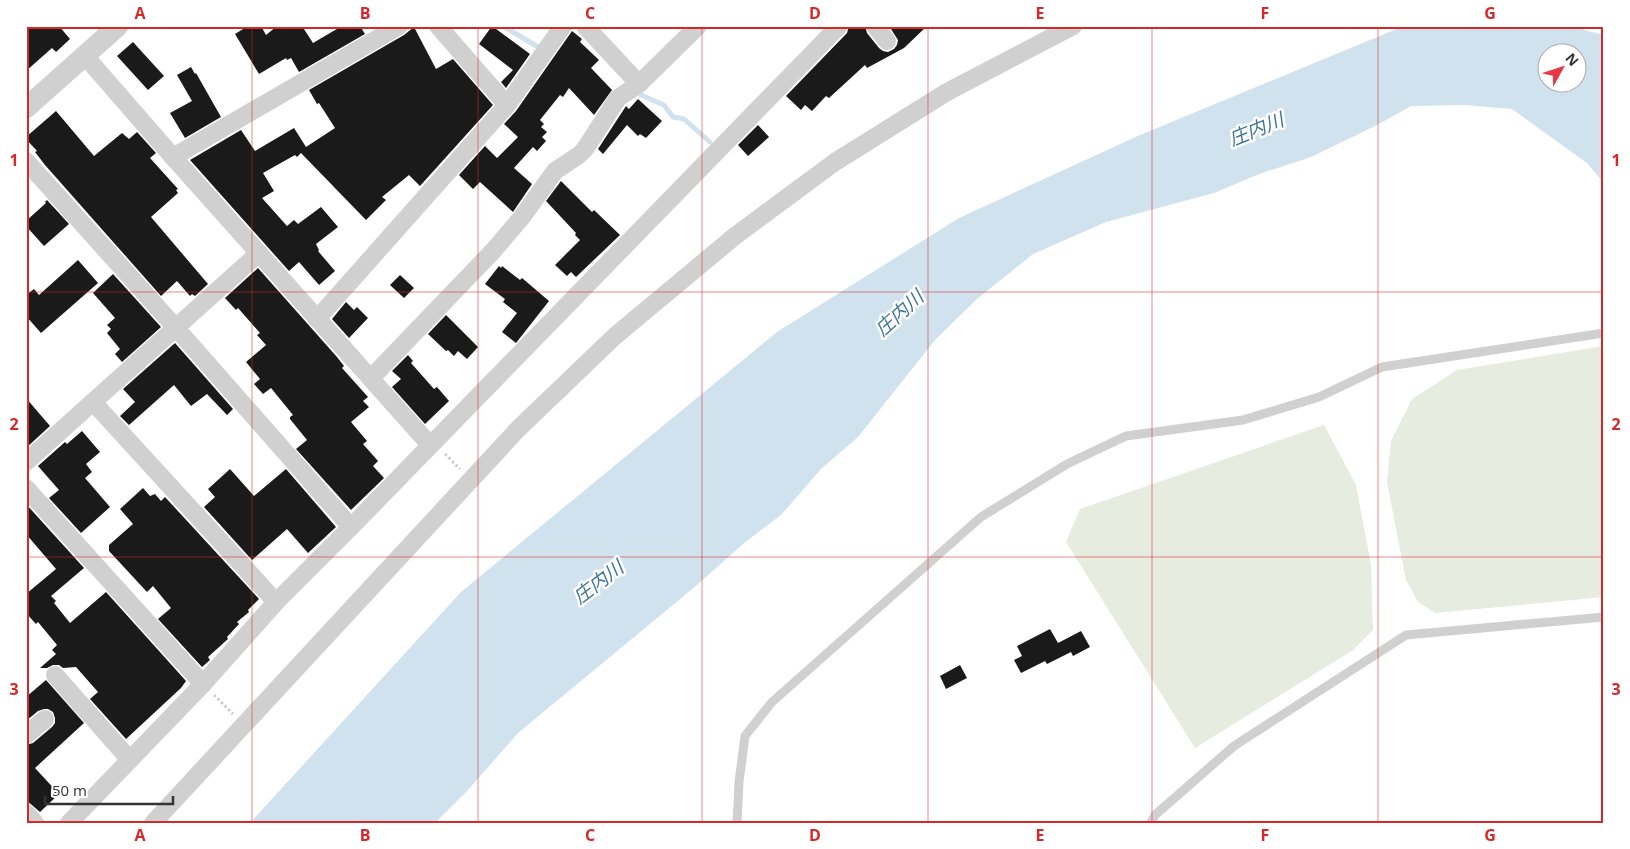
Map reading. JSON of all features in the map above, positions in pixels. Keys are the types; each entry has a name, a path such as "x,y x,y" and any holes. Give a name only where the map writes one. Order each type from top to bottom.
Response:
{"street":[{"path":"26,108 118,26"},
{"path":"173,157 399,26"},
{"path":"438,26 507,105"},
{"path":"317,318 507,105 564,26"},
{"path":"585,26 639,84"},
{"path":"371,378 493,251 522,217 555,171 585,149 618,98 639,84 698,26"},
{"path":"69,823 203,684 276,602 839,26"},
{"path":"876,26 887,41"},
{"path":"153,823 518,429 615,336 742,231 835,162 946,92 1073,26"},
{"path":"85,56 317,318 432,443"},
{"path":"26,161 351,527"},
{"path":"26,462 259,253"},
{"path":"94,402 276,602"},
{"path":"26,488 203,684"},
{"path":"56,675 130,760"},
{"path":"26,736 46,718"},
{"path":"26,813 35,823"}],"lane":[{"path":"737,823 739,782 745,736 772,702 981,517 1067,464 1126,436 1243,420 1319,397 1382,367 1604,333"},
{"path":"1151,823 1155,815 1234,746 1406,635 1604,617"}],"path":[{"path":"432,443 471,480"},
{"path":"203,684 244,725"}],"shaded area":[{"path":"1604,346 1604,597 1435,613 1418,602 1406,580 1387,482 1391,441 1412,399 1457,370"},
{"path":"1324,425 1356,485 1371,565 1373,630 1353,650 1195,748 1066,542 1080,509"}],"water":[{"name":"庄内川","path":"1404,26 1579,26 1584,30 1604,35 1604,183 1587,163 1512,109 1466,105 1411,106 1311,157 1259,174 1214,193 1106,222 1033,254 977,299 935,340 858,437 821,469 782,514 743,544 697,585 518,733 468,790 435,823 250,823 461,592 777,332 959,218 1140,135"}],"building":[{"path":"26,26 59,26 70,39 56,52 52,48 26,71"},
{"path":"248,26 261,26 266,35 277,26 302,26 313,43 342,26 360,26 365,34 299,72 291,58 287,60 286,58 259,74 235,34"},
{"path":"492,26 530,54 506,88 501,82 513,70 479,44"},
{"path":"849,26 865,26 867,33 879,48 888,52 894,49 898,40 889,26 927,26 904,48 867,68 865,65 829,98 826,96 812,111 805,105 801,110 786,96 847,33"},
{"path":"414,27 436,69 453,59 493,105 420,186 409,175 382,197 386,200 366,220 301,153 297,157 295,155 263,173 274,191 262,198 287,226 294,220 298,224 321,207 338,227 316,244 318,251 335,271 319,285 299,262 289,271 190,160 241,130 255,151 294,128 306,147 335,128 309,90 404,35"},
{"path":"572,31 582,39 580,42 599,60 591,68 612,90 594,115 569,88 563,97 560,95 540,120 544,124 541,127 547,132 542,137 546,141 537,151 533,147 514,168 532,184 513,212 480,182 473,189 459,175 485,146 497,158 518,137 504,124 516,111"},
{"path":"133,42 164,76 148,90 117,56"},
{"path":"191,67 221,117 185,138 170,113 192,101 177,75"},
{"path":"638,99 662,121 646,138 640,134 638,136 627,125 603,154 598,149 626,106 629,109"},
{"path":"56,111 94,156 122,133 129,139 137,132 156,153 150,158 178,189 176,190 178,193 151,217 208,284 195,296 192,294 190,296 177,281 161,296 35,152 37,151 26,137"},
{"path":"758,125 769,137 748,156 738,145"},
{"path":"561,181 592,212 594,210 620,235 576,277 571,272 567,276 555,265 580,240 575,235 576,233 546,201"},
{"path":"47,200 69,224 44,246 26,226 26,221"},
{"path":"78,260 98,283 41,333 26,316 26,295 34,289 39,295"},
{"path":"499,266 501,268 502,266 520,280 522,278 549,301 516,343 502,332 517,313 503,302 505,299 485,284"},
{"path":"258,268 337,357 344,366 342,368 368,397 363,401 369,407 351,422 367,441 363,444 378,461 373,466 384,478 351,510 296,449 307,440 290,419 293,415 271,388 263,394 254,384 260,379 246,362 266,345 257,335 260,333 238,308 236,310 225,298"},
{"path":"113,274 161,327 122,362 115,354 120,349 107,333 111,329 107,325 115,318 93,293"},
{"path":"400,275 414,288 404,298 390,285"},
{"path":"346,302 354,310 357,307 368,318 349,338 332,319"},
{"path":"446,315 478,347 467,359 458,351 454,356 448,350 446,351 428,334"},
{"path":"175,343 233,409 227,415 207,394 191,406 174,385 129,425 120,416 135,402 123,389"},
{"path":"408,355 413,361 411,363 434,389 437,387 449,401 425,424 392,387 401,379 392,371"},
{"path":"26,398 50,426 26,448"},
{"path":"82,431 100,452 86,464 92,472 85,478 110,507 81,533 49,498 59,490 38,466 65,442 67,444"},
{"path":"230,469 254,496 286,469 336,527 308,553 287,529 252,560 204,507 215,497 208,489"},
{"path":"143,488 150,496 155,494 161,501 165,497 259,599 248,610 249,612 237,622 239,624 227,637 228,639 208,657 210,660 202,667 158,619 171,608 153,586 147,592 109,551 109,545 133,524 120,509"},
{"path":"26,504 84,568 51,596 56,601 54,603 70,623 106,592 186,681 181,688 126,739 90,699 98,692 76,667 63,668 59,665 53,665 47,668 40,668 56,654 52,650 57,645 38,622 36,624 26,613 26,594 56,569 26,534"},
{"path":"1050,629 1058,643 1081,631 1090,647 1073,656 1071,652 1047,664 1045,661 1021,673 1014,660 1022,656 1017,646"},
{"path":"960,665 967,678 946,689 940,676"},
{"path":"46,680 84,723 35,768 59,794 40,812 26,800 26,745 33,743 52,727 55,723 55,718 53,712 44,709 38,711 26,721 26,697"}],"waterway":[{"path":"503,26 538,47"},
{"path":"641,95 664,105 673,117 684,119 710,142"}]}
